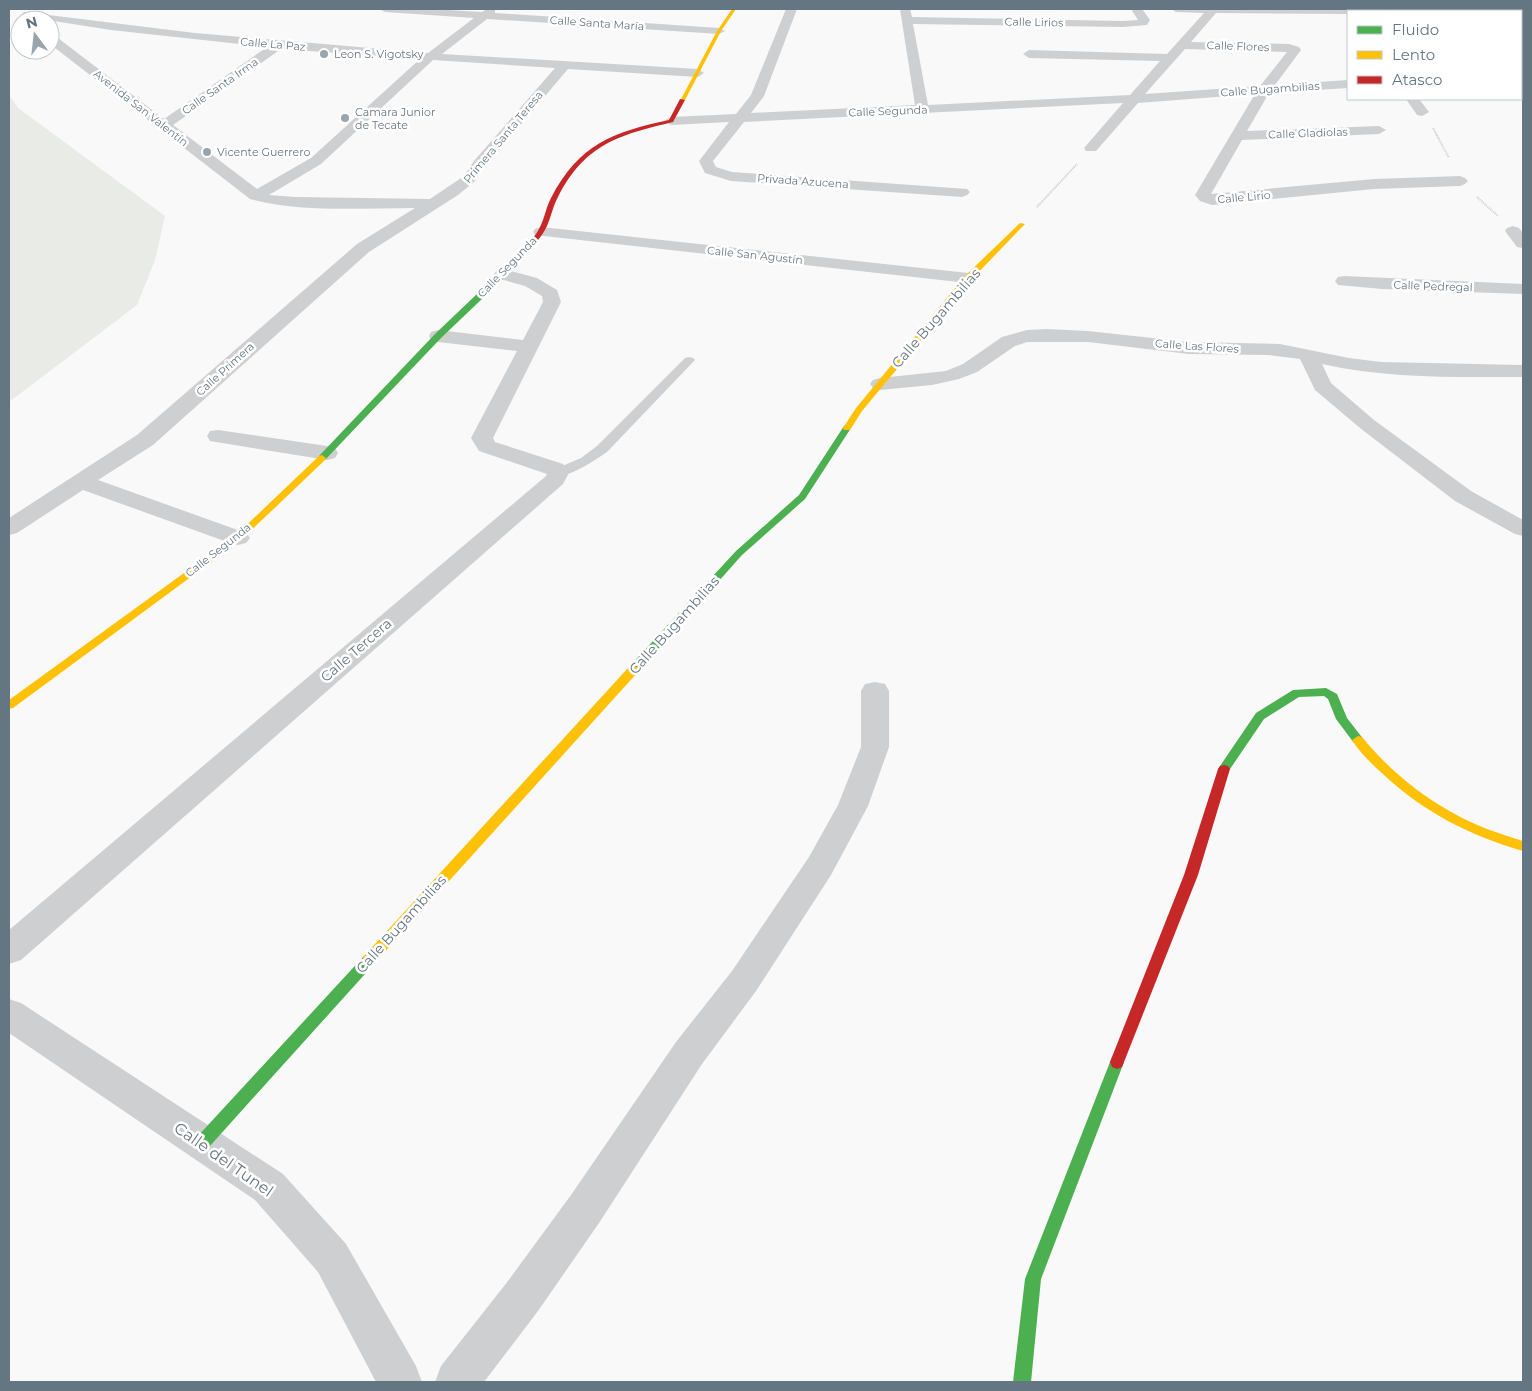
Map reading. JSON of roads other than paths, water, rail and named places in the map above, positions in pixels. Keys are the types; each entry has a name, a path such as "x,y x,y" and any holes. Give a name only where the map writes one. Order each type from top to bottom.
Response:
{"street":[{"name":"Calle Santa María","path":"385,9 490,12 720,30"},
{"path":"671,120 720,30 734,9"},
{"path":"740,117 757,96 791,9"},
{"name":"Calle Lirios","path":"906,15 1018,22 1143,23 1144,20 1137,9"},
{"path":"1176,9 1347,11"},
{"path":"1091,148 1212,10"},
{"path":"256,196 316,160 431,56 490,12"},
{"path":"906,15 922,110"},
{"name":"Calle La Paz","path":"60,21 277,46 698,72"},
{"path":"1018,22 1031,70"},
{"name":"Calle Flores","path":"1182,44 1294,49"},
{"name":"Avenida San Valentín","path":"60,46 256,196 271,200 295,202 435,204"},
{"name":"Calle Santa Irma","path":"163,126 277,46"},
{"path":"1026,46 1171,58"},
{"name":"Calle Lirio","path":"1294,49 1265,89 1237,136 1203,195 1206,198 1212,200 1374,184 1460,181"},
{"name":"Primera Santa Teresa","path":"435,204 469,179 479,164 565,65"},
{"name":"Calle Bugambilias","path":"1133,99 1347,84"},
{"name":"Calle Segunda","path":"9,705 238,538 327,452 438,336 503,274 541,232 556,194 590,149 607,138 671,120 1133,99"},
{"path":"1413,100 1422,112"},
{"name":"Privada Azucena","path":"740,117 706,161 710,170 731,176 962,192"},
{"name":"Calle Gladiolas","path":"1237,136 1379,130"},
{"name":"Calle Primera","path":"9,528 145,440 363,248 435,204"},
{"name":"Calle Bugambilias","path":"203,1142 739,553 802,496 859,410 880,384 968,278 1022,224"},
{"name":"Calle San Agustín","path":"541,232 968,278"},
{"path":"503,274 532,282 551,294 552,302 482,438 483,442 487,446 546,465 555,469 558,473"},
{"name":"Calle Pedregal","path":"1344,281 1523,289"},
{"path":"438,336 529,346"},
{"name":"Calle Las Flores","path":"880,384 937,378 962,372 1000,346 1025,336 1104,338 1191,348 1270,349 1360,366 1416,370 1523,371"},
{"path":"1308,356 1322,386 1367,424 1463,496 1523,529"},
{"path":"218,436 327,452"},
{"name":"Calle Tercera","path":"9,950 555,479 558,473"},
{"path":"82,482 238,538"},
{"path":"457,1382 523,1296 585,1209 689,1053 744,981 820,866 853,806 875,747 875,691"},
{"path":"1022,1382 1033,1278 1191,875 1225,764 1260,716 1297,693 1310,691 1326,692 1333,697 1342,719 1366,751 1394,777 1420,797 1465,825 1523,846"},
{"name":"Calle del Tunel","path":"9,1014 269,1187 332,1258 400,1382"}],"lane":[{"path":"558,473 586,461 602,449 689,360"}],"place":[{"name":"Leon S. Vigotsky","path":"324,54"},
{"name":"Camara Junior de Tecate","path":"345,118"},
{"name":"Vicente Guerrero","path":"207,152"}]}
